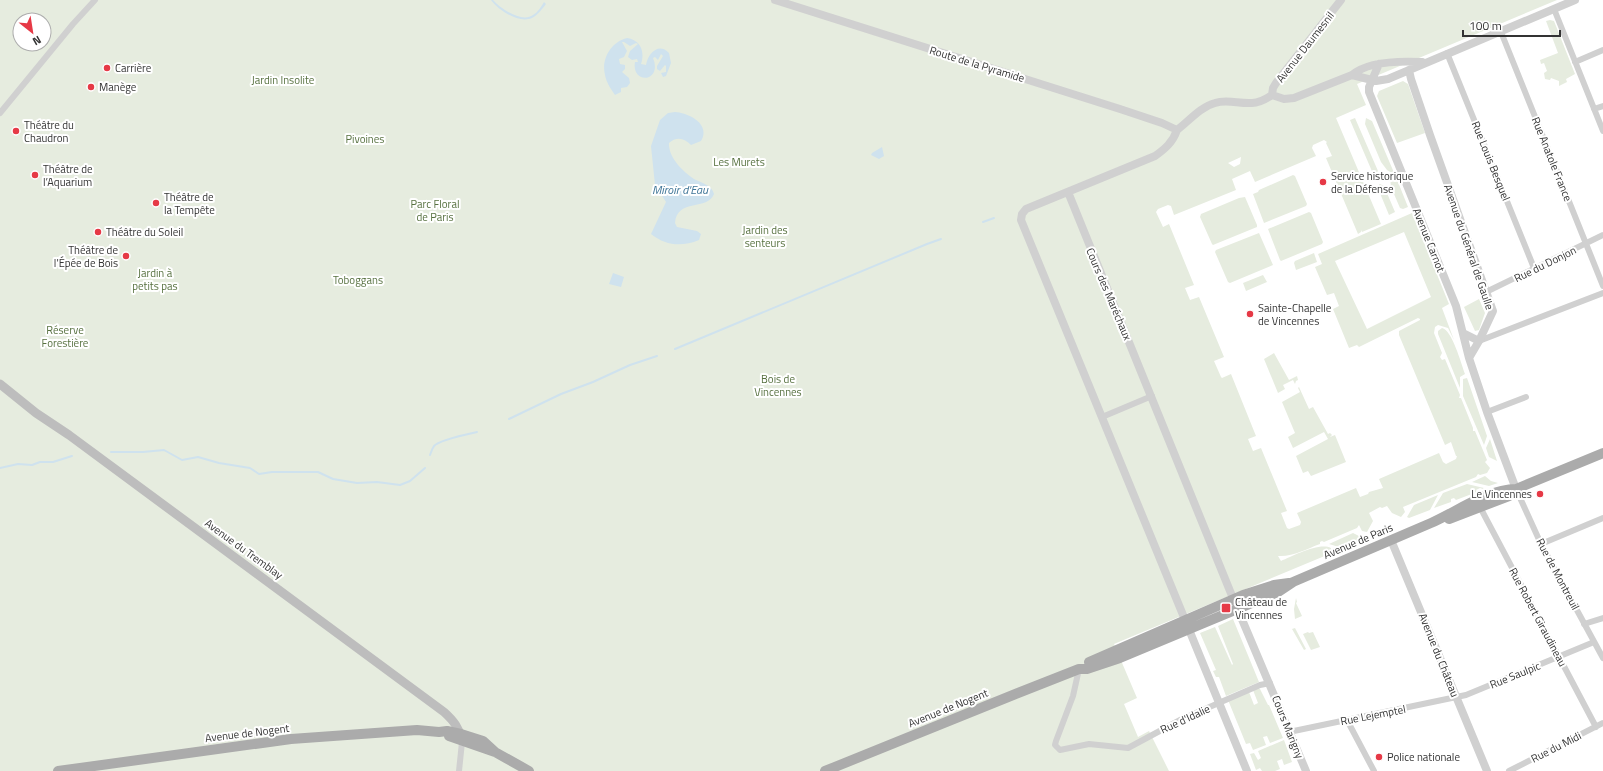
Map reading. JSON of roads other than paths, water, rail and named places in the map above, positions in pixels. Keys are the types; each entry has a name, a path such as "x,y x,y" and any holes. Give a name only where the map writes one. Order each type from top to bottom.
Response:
{"main road":[{"name":"Avenue du Tremblay","path":"0,384 36,413 69,435 453,720 461,738"},
{"name":"Avenue de Paris","path":"1186,621 1274,585 1293,582 1433,522 1465,505 1506,489 1516,489 1603,453"},
{"name":"Avenue de Paris","path":"1433,522 1451,519 1509,496 1516,489"},
{"name":"Avenue de Nogent","path":"825,771 1018,692 1079,669 1087,669 1120,658 1186,621"},
{"path":"453,720 483,741"},
{"name":"Avenue de Nogent","path":"58,771 291,739 404,731 447,731 496,752 529,771"},
{"name":"Avenue de Nogent","path":"461,738 483,741 496,752"}],"street":[{"path":"0,113 73,24 95,0"},
{"name":"Route de la Pyramide","path":"775,0 1120,109 1177,130"},
{"name":"Avenue Daumesnil","path":"1272,95 1273,88 1276,83 1341,0"},
{"path":"1352,75 1371,80 1381,81 1388,79 1425,62 1501,32 1575,0"},
{"path":"1554,9 1603,131"},
{"name":"Rue Anatole France","path":"1501,32 1603,286"},
{"path":"1575,62 1603,50"},
{"name":"Rue Louis Besquel","path":"1447,53 1534,268"},
{"path":"1247,771 1022,224 1022,214 1026,209 1154,156 1175,138 1177,130 1211,104 1226,101 1252,103 1263,101 1272,95 1284,100 1298,97 1352,75 1357,70 1378,64 1425,62"},
{"path":"1371,80 1378,64"},
{"name":"Avenue du Général de Gaulle","path":"1409,70 1430,135 1492,311 1479,341 1469,358"},
{"name":"Avenue Carnot","path":"1371,80 1369,92 1456,306 1469,358"},
{"path":"1594,109 1603,106"},
{"name":"Cours des Maréchaux","path":"1068,192 1235,601"},
{"name":"Rue du Donjon","path":"1486,292 1603,235"},
{"path":"1463,333 1479,341 1603,293"},
{"path":"1469,358 1487,412 1516,489"},
{"path":"1102,417 1152,396"},
{"path":"1487,412 1526,397"},
{"name":"Rue de Montreuil","path":"1516,489 1541,544 1603,658"},
{"name":"Rue Robert Giraudineau","path":"1480,507 1596,727"},
{"path":"1541,544 1603,518"},
{"name":"Avenue du Château","path":"1391,540 1487,771"},
{"name":"Cours Marigny","path":"1235,601 1306,771"},
{"path":"1584,624 1603,618"},
{"name":"Rue Saulpic","path":"1457,698 1594,642"},
{"name":"Rue d'Idalie","path":"1079,669 1073,696 1055,745 1057,748 1064,750 1088,744 1128,748 1182,719 1220,703"},
{"name":"Cours Marigny","path":"1220,703 1270,683"},
{"name":"Rue Lejemptel","path":"1289,732 1457,698"},
{"path":"1347,720 1374,771"},
{"name":"Rue du Midi","path":"1509,771 1603,723"},
{"path":"459,771 461,738"}],"water":[{"path":"491,0 506,11 523,17 533,15 538,11 544,2 546,4 534,17 521,19 515,18 504,12"},
{"path":"627,38 636,41 641,47 641,64 646,65 654,50 658,49 665,50 669,53 671,63 666,76 663,77 661,73 666,72 666,66 665,65 660,71 657,69 657,66 663,56 661,54 658,60 655,57 653,58 655,66 654,72 651,76 646,78 642,77 635,69 635,62 638,62 637,59 632,60 628,57 630,51 638,44 636,43 630,46 622,42 627,51 624,57 619,59 620,64 625,65 625,69 622,72 629,78 630,83 627,87 621,88 621,92 615,95 606,78 604,63 608,52 612,47 621,40"},
{"name":"Miroir d'Eau","path":"675,112 697,120 703,129 703,135 701,141 691,145 683,139 675,139 669,143 671,154 677,164 685,172 694,179 709,186 714,194 711,199 706,202 687,207 681,210 677,215 675,223 677,227 697,231 701,234 699,240 686,244 668,243 651,234 666,202 655,185 651,146 660,120 668,113"},
{"path":"882,147 884,156 879,159 871,155 872,153"},
{"path":"613,273 624,277 621,287 609,284"}],"waterway":[{"path":"983,222 994,218"},
{"path":"675,349 941,239"},
{"path":"509,419 561,394 593,382 630,365 657,356"},
{"path":"430,455 433,447 437,444 477,432"},
{"path":"111,452 143,452 164,450 182,460 198,457 219,463 250,468 259,474 272,472 318,472 333,479 357,483 377,482 400,485 410,481 425,468"},
{"path":"0,468 18,464 32,465 40,462 53,462 72,456"}],"place":[{"name":"Carrière","path":"107,68"},
{"name":"Manège","path":"91,87"},
{"name":"Théâtre du Chaudron","path":"16,131"},
{"name":"Théâtre de l’Aquarium","path":"35,175"},
{"name":"Service historique de la Défense","path":"1323,182"},
{"name":"Théâtre de la Tempête","path":"156,203"},
{"name":"Théâtre du Soleil","path":"98,232"},
{"name":"Théâtre de l'Épée de Bois","path":"126,256"},
{"name":"Sainte-Chapelle de Vincennes","path":"1250,314"},
{"name":"Le Vincennes","path":"1540,494"},
{"name":"Château de Vincennes","path":"1226,608"},
{"name":"Police nationale","path":"1379,757"}],"park label":[{"name":"Jardin Insolite","path":"283,80"},
{"name":"Pivoines","path":"365,139"},
{"name":"Les Murets","path":"739,162"},
{"name":"Parc Floral de Paris","path":"435,210"},
{"name":"Jardin des senteurs","path":"765,236"},
{"name":"Jardin à petits pas","path":"155,279"},
{"name":"Toboggans","path":"358,280"},
{"name":"Réserve Forestière","path":"65,336"},
{"name":"Bois de Vincennes","path":"778,385"}]}
